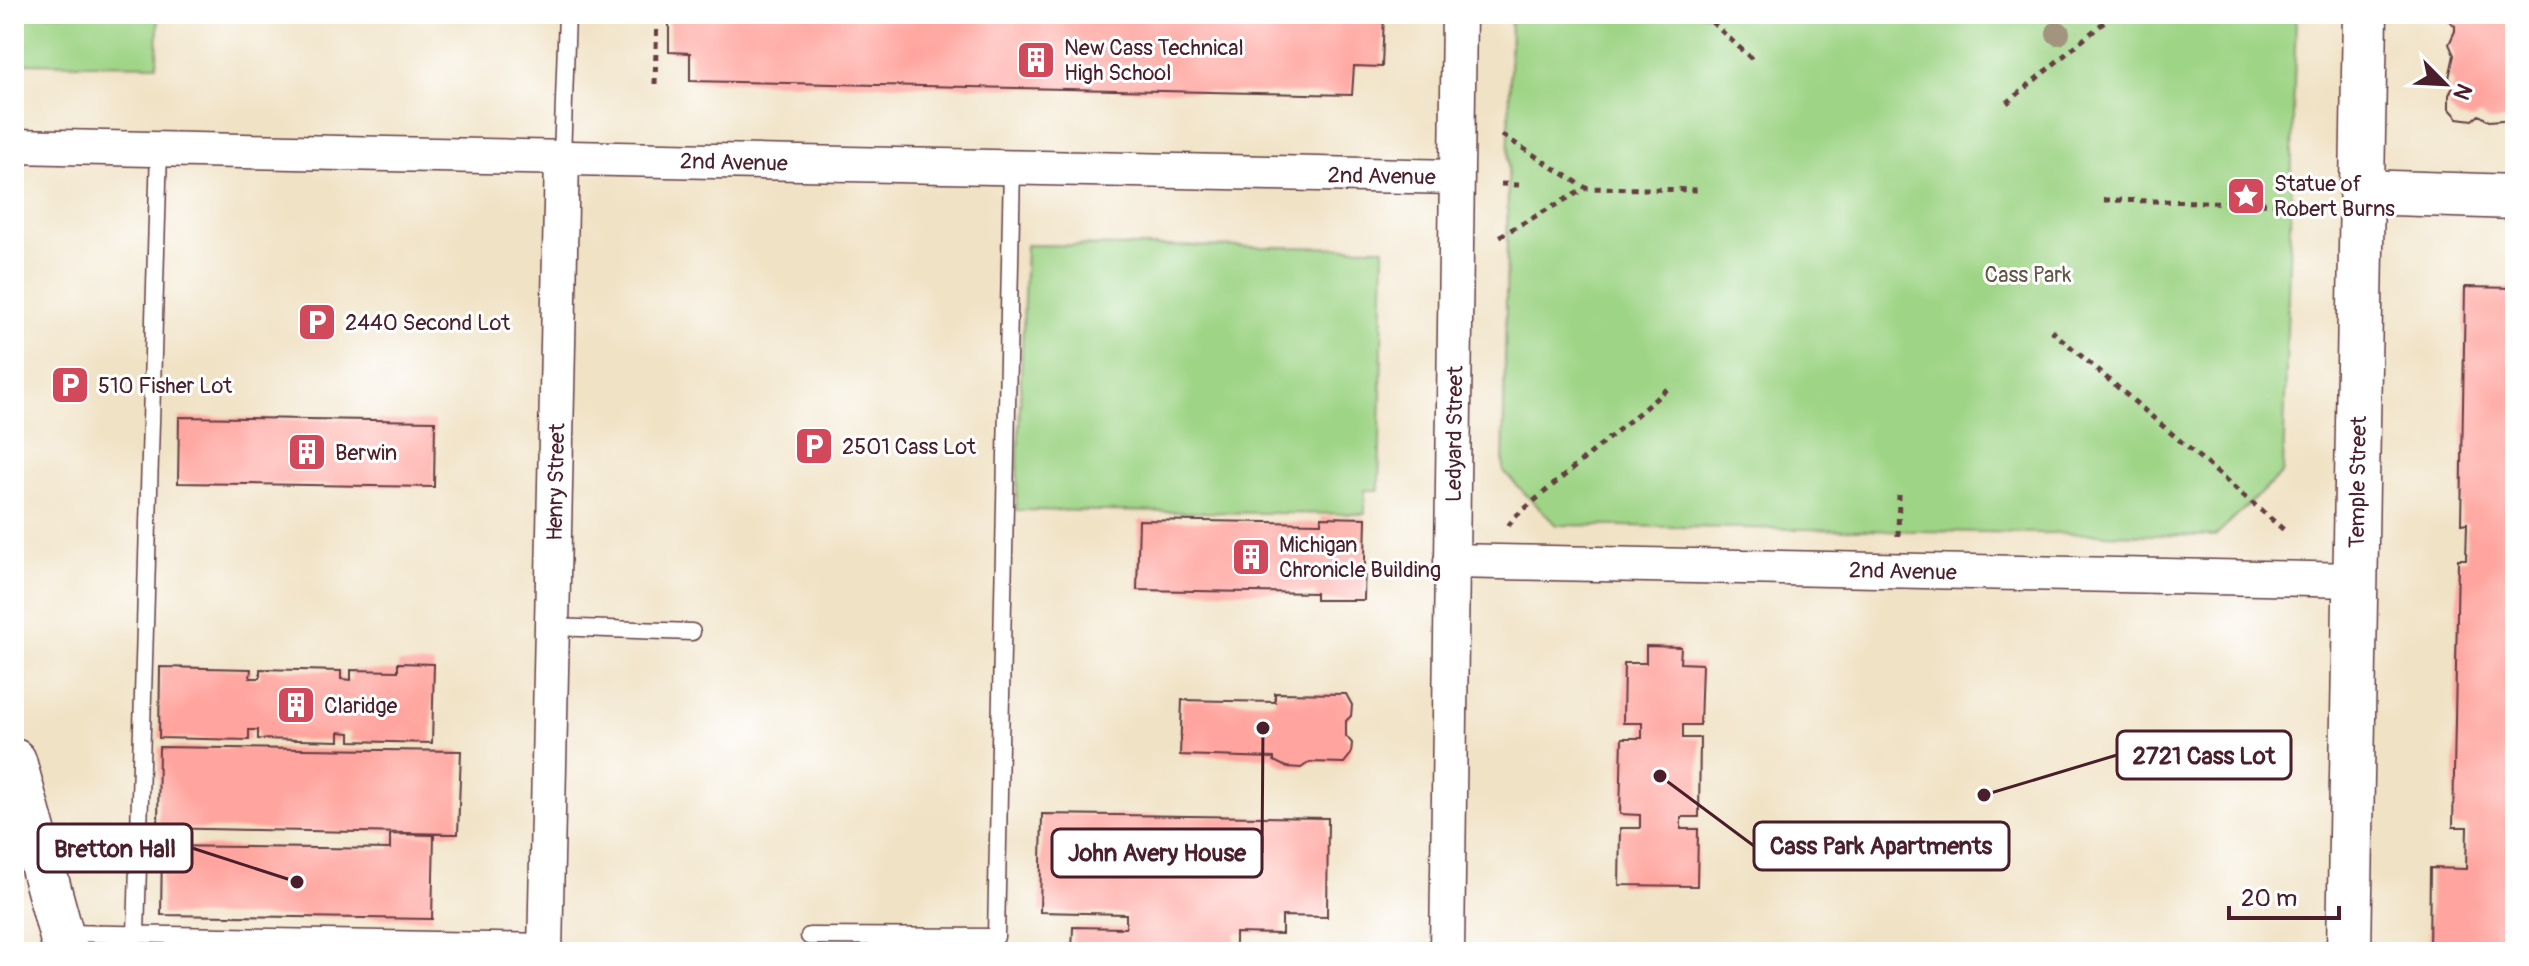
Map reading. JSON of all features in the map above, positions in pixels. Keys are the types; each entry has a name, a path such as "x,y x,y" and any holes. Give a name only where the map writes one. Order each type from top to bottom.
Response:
{"street":[{"name":"Ledyard Street","path":"1447,952 1459,14"},
{"name":"Temple Street","path":"2349,952 2365,14"},
{"name":"2nd Avenue","path":"14,146 1456,177"},
{"name":"Henry Street","path":"546,947 562,158"},
{"path":"2361,192 2515,197"},
{"name":"2nd Avenue","path":"1451,561 2355,580"},
{"path":"14,761 64,942"}],"lane":[{"name":"Henry Street","path":"562,158 567,14"},
{"path":"136,934 159,149"},
{"path":"809,936 996,937 1012,167"},
{"path":"552,627 692,632"},
{"path":"64,942 136,934 546,947"}],"path":[{"path":"655,84 657,14"},
{"path":"1703,14 1755,62"},
{"path":"2007,103 2114,14"},
{"path":"1502,135 1586,188"},
{"path":"1501,184 1519,185"},
{"path":"1500,236 1586,188 1702,190"},
{"path":"2104,200 2297,204"},
{"path":"2051,330 2284,530"},
{"path":"1508,526 1671,386"},
{"path":"1898,536 1899,495"}],"green space":[{"path":"14,14 158,14 157,65 14,63"},
{"name":"Cass Park","path":"1511,14 2296,14 2283,472 2215,536 1556,525 1503,471"},
{"path":"1026,245 1384,248 1379,490 1365,490 1365,514 1016,510"}],"building":[{"name":"New Cass Technical High School","path":"669,14 1384,14 1382,67 1354,66 1352,95 690,81 690,53 669,52"},
{"path":"2448,14 2515,14 2515,119 2489,121 2479,115 2473,120 2458,118 2449,108 2449,95 2454,84 2449,78 2454,55 2449,44 2455,26 2448,20"},
{"path":"2465,287 2515,288 2515,952 2429,952 2430,868 2466,869 2467,827 2453,827 2458,559 2466,559 2467,523 2461,524"},
{"name":"Berwin","path":"179,417 435,421 434,487 178,483"},
{"name":"Michigan Chronicle Building","path":"1321,517 1366,518 1364,600 1316,600 1316,593 1137,590 1139,520 1321,523"},
{"path":"1646,646 1681,647 1680,663 1702,664 1700,725 1683,725 1683,738 1700,738 1699,817 1681,817 1681,829 1698,829 1697,886 1619,885 1620,828 1640,828 1640,815 1620,814 1622,738 1642,738 1642,723 1623,723 1624,663 1646,663"},
{"name":"Claridge","path":"398,663 434,664 432,743 350,741 350,733 339,732 339,741 258,739 258,730 249,730 249,740 159,738 160,667 251,669 250,678 260,678 260,669 341,671 341,679 351,680 351,670 398,671"},
{"path":"1275,693 1346,694 1352,705 1351,716 1346,721 1346,736 1352,743 1351,754 1344,763 1310,762 1301,768 1286,767 1274,758 1180,755 1182,700 1275,702"},
{"path":"159,747 461,751 458,834 158,828"},
{"path":"1042,814 1328,818 1327,917 1282,916 1282,934 1235,933 1235,952 1072,952 1073,927 1126,928 1126,914 1040,912"},
{"path":"390,834 434,835 432,919 161,915 162,846 390,849"}],"place":[{"name":"New Cass Technical High School","path":"1036,60"},
{"name":"Statue of Robert Burns","path":"2246,196"},
{"name":"2440 Second Lot","path":"317,322"},
{"name":"510 Fisher Lot","path":"70,385"},
{"name":"2501 Cass Lot","path":"814,446"},
{"name":"Berwin","path":"307,452"},
{"name":"Michigan Chronicle Building","path":"1251,557"},
{"name":"Claridge","path":"296,705"},
{"name":"John Avery House","path":"1263,728"},
{"name":"Cass Park Apartments","path":"1660,776"},
{"name":"2721 Cass Lot","path":"1984,795"},
{"name":"Bretton Hall","path":"297,882"}]}
